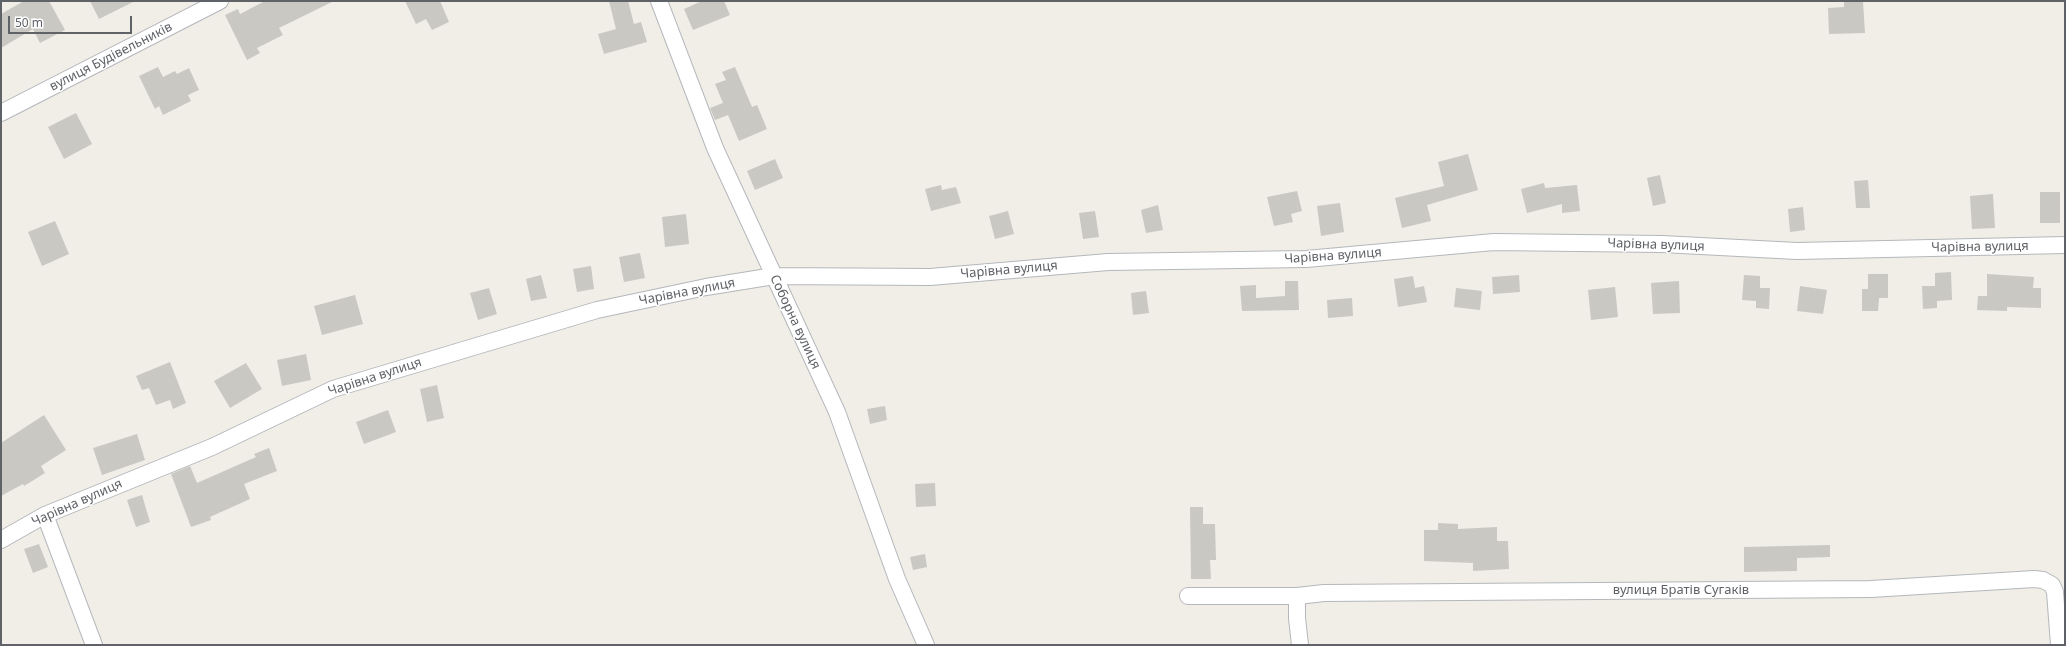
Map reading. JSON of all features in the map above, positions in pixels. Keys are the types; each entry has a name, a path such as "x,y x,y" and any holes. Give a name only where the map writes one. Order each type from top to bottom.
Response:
{"street":[{"name":"вулиця Будівельників","path":"1,113 220,1"},
{"name":"Соборна вулиця","path":"659,1 715,148 837,412 897,579 926,645"},
{"name":"Чарівна вулиця","path":"1,540 45,515 212,447 333,389 597,310 706,287 774,276 930,276 1108,262 1306,259 1494,242 1662,244 1796,251 2065,245"},
{"path":"45,515 94,645"},
{"name":"вулиця Братів Сугаків","path":"1188,596 1297,596 1340,593 1871,589 2034,579 2043,580 2052,585 2055,592 2059,645"},
{"path":"1297,596 1296,618 1300,645"}],"building":[{"path":"24,1 49,1 65,30 40,43 33,29 1,48 1,14"},
{"path":"90,1 135,1 99,19"},
{"path":"265,1 334,1 279,28 283,35 257,48 260,53 247,60 225,15 238,9 240,14"},
{"path":"405,1 440,1 449,22 432,30 426,19 416,24"},
{"path":"609,1 628,1 634,24 641,22 647,42 604,54 598,34 616,29"},
{"path":"702,1 724,1 730,15 693,30 684,9"},
{"path":"1844,1 1863,1 1865,33 1829,34 1828,8 1844,7"},
{"path":"158,67 163,77 175,71 177,74 189,68 199,90 188,95 191,101 163,115 159,106 155,109 139,76"},
{"path":"735,67 752,107 757,105 767,129 739,141 728,115 715,120 710,108 723,103 715,84 726,80 722,72"},
{"path":"76,113 92,144 64,159 48,127"},
{"path":"1468,154 1478,190 1427,205 1431,221 1402,228 1395,198 1444,186 1438,162"},
{"path":"775,159 783,178 755,190 747,171"},
{"path":"1660,175 1666,203 1653,206 1647,178"},
{"path":"1868,180 1870,208 1856,208 1854,181"},
{"path":"1544,183 1545,188 1577,185 1580,211 1562,213 1562,204 1527,213 1521,189"},
{"path":"941,185 942,190 956,187 961,203 931,211 925,189"},
{"path":"1297,191 1302,211 1291,214 1293,222 1274,226 1267,197"},
{"path":"2040,192 2060,192 2060,223 2040,223"},
{"path":"1993,194 1995,228 1972,229 1970,196"},
{"path":"1340,203 1344,232 1321,236 1317,206"},
{"path":"1158,205 1163,230 1146,233 1141,210"},
{"path":"1803,207 1805,230 1790,232 1788,209"},
{"path":"1008,211 1014,234 995,239 989,216"},
{"path":"1095,211 1099,237 1083,239 1079,213"},
{"path":"686,214 689,244 665,247 662,217"},
{"path":"55,221 69,254 42,266 28,232"},
{"path":"640,253 645,278 624,282 619,257"},
{"path":"591,266 594,289 577,292 573,269"},
{"path":"1951,272 1952,300 1937,301 1937,308 1923,309 1922,286 1935,286 1935,273"},
{"path":"1868,274 1888,274 1888,298 1879,298 1878,311 1862,311 1862,289 1868,289"},
{"path":"1987,274 2034,277 2033,288 2041,288 2041,308 2007,307 2007,311 1977,310 1978,296 1987,296"},
{"path":"541,275 547,298 531,301 526,279"},
{"path":"1519,275 1520,292 1493,294 1492,277"},
{"path":"1744,275 1760,276 1760,288 1770,288 1769,309 1756,308 1756,301 1742,300"},
{"path":"1413,276 1415,288 1424,286 1427,302 1398,307 1394,279"},
{"path":"1285,281 1298,281 1299,310 1242,311 1240,286 1256,285 1256,298 1285,296"},
{"path":"1679,281 1680,313 1653,314 1651,283"},
{"path":"1800,286 1827,290 1823,314 1797,311"},
{"path":"1615,287 1618,317 1591,320 1588,290"},
{"path":"489,288 497,314 478,320 470,293"},
{"path":"1456,288 1482,291 1480,310 1454,307"},
{"path":"1146,291 1149,313 1133,315 1131,293"},
{"path":"355,295 363,324 322,335 314,306"},
{"path":"1352,298 1353,316 1328,318 1327,300"},
{"path":"306,354 311,380 282,386 277,360"},
{"path":"170,362 186,403 173,409 170,400 156,405 149,388 142,390 136,376"},
{"path":"246,363 262,389 230,408 214,381"},
{"path":"437,385 444,418 427,422 420,389"},
{"path":"885,406 887,420 870,424 867,409"},
{"path":"388,410 396,432 364,444 356,422"},
{"path":"44,415 66,450 41,466 45,473 24,486 23,484 1,496 1,443"},
{"path":"137,434 145,460 102,475 93,448"},
{"path":"269,448 277,471 244,484 250,499 210,517 211,520 191,527 171,474 190,466 197,483 256,457 254,454"},
{"path":"935,483 936,506 916,507 915,484"},
{"path":"142,495 150,522 136,527 127,500"},
{"path":"1190,507 1203,507 1203,524 1215,524 1216,560 1210,560 1211,579 1191,579"},
{"path":"1438,523 1458,524 1458,529 1497,527 1497,541 1508,541 1509,569 1473,571 1473,563 1424,561 1424,530 1438,530"},
{"path":"39,544 48,567 33,573 24,549"},
{"path":"1830,545 1830,557 1797,558 1797,571 1744,572 1744,547"},
{"path":"925,554 927,567 913,570 910,557"}]}
